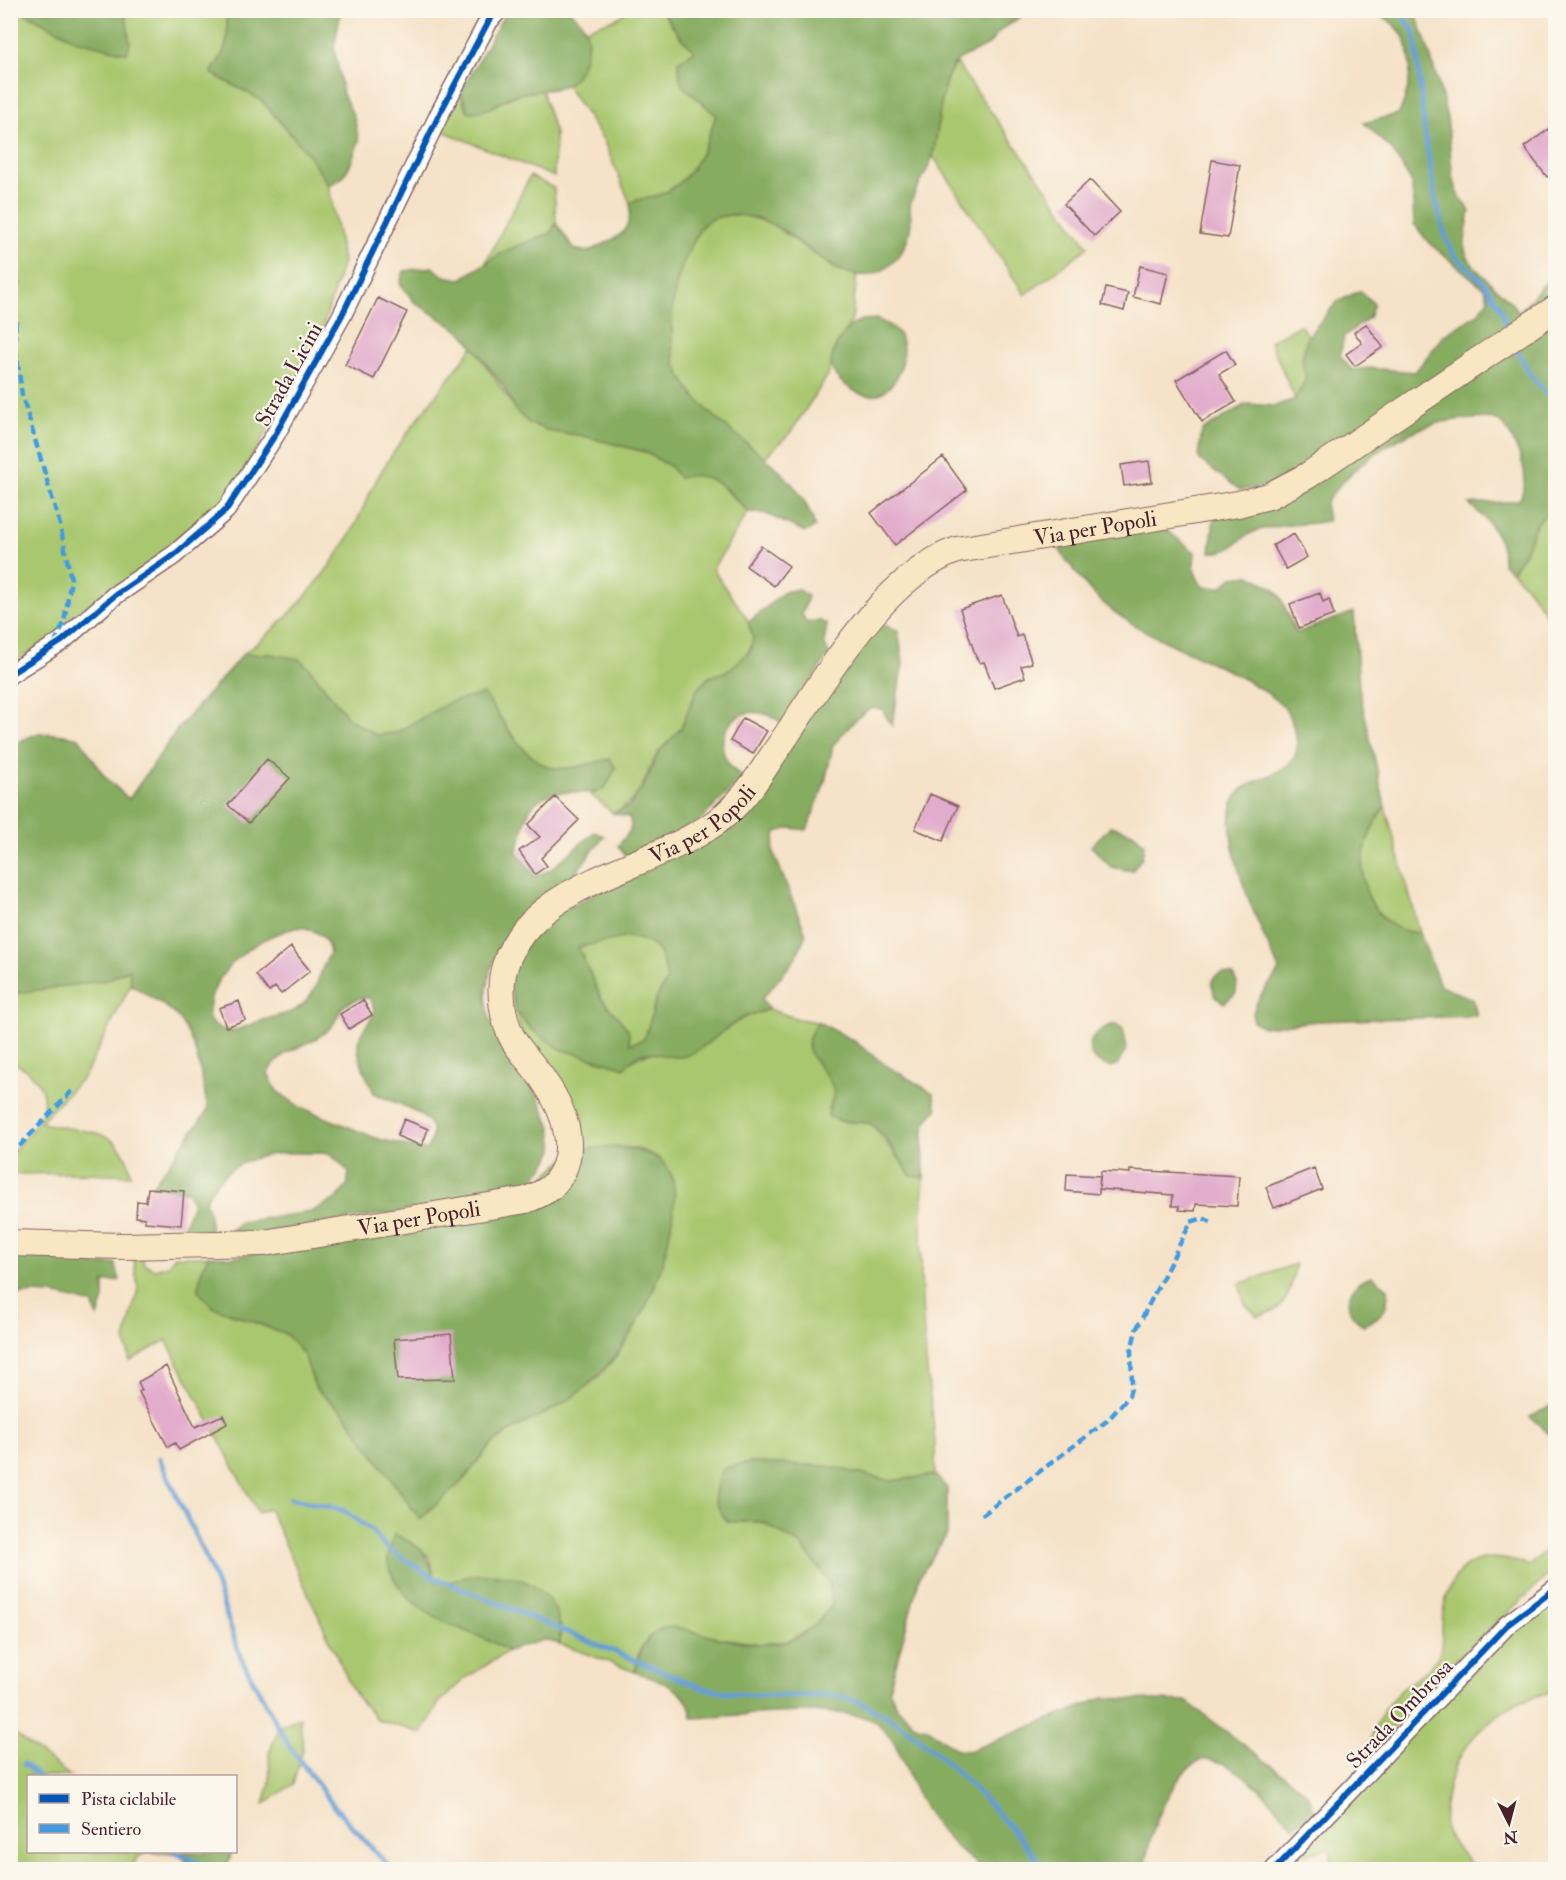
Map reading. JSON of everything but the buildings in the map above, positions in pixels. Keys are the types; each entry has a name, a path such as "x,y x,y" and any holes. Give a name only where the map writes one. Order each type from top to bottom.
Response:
{"main road":[{"name":"Via per Popoli","path":"10,1243 123,1246 264,1243 517,1202 548,1189 561,1175 568,1159 568,1136 556,1101 514,1041 507,1025 503,988 504,969 510,951 521,935 558,902 592,883 683,842 723,816 752,786 862,629 893,590 917,569 938,556 957,550 1217,508 1269,496 1307,476 1556,308"}],"street":[{"name":"Strada Licini","path":"10,674 62,641 114,596 174,555 226,510 275,435 342,315 441,111 488,22 498,10"},
{"name":"Strada Ombrosa","path":"1274,1869 1507,1625 1556,1588"}],"green space":[{"path":"11,11 21,11 126,53 130,43 125,11 225,11 228,29 226,43 221,58 211,73 261,100 308,154 329,186 343,262 316,349 220,510 56,636 15,661 10,661 10,306 21,283 10,276"},
{"path":"21,11 125,11 130,43 127,53 78,41"},
{"path":"225,11 341,11 334,47 343,94 354,117 359,141 343,177 329,186 308,154 261,100 211,73 221,58 226,44 228,29"},
{"path":"506,11 570,11 582,23 587,35 588,43 584,60 576,76 565,85 554,89 519,94 490,108 468,112 461,92"},
{"path":"627,11 662,11 682,39 696,51 681,84 716,115 703,150 682,180 662,194 630,203 603,139 566,85 583,60 586,29 617,18"},
{"path":"662,11 1029,11 1000,31 988,45 963,57 951,69 943,91 932,158 911,202 911,225 908,237 898,257 879,272 863,275 847,273 773,225 746,216 735,215 716,218 704,224 683,264 676,285 672,318 672,343 676,365 689,389 706,409 770,462 789,481 805,502 815,527 805,532 764,513 748,512 726,489 709,479 699,476 679,478 670,466 645,452 580,435 552,432 529,423 517,412 503,386 463,333 414,302 400,283 404,271 432,267 444,276 461,279 505,251 551,233 556,223 574,249 588,252 620,235 628,224 630,203 662,194 682,180 703,150 716,115 681,84 678,62 695,51 682,39"},
{"path":"1365,11 1415,11 1432,60 1448,122 1451,163 1456,189 1470,211 1465,249 1472,264 1519,312 1555,272 1555,298 1295,476 1252,489 1240,490 1200,460 1198,455 1202,431 1246,404 1275,406 1295,399 1306,379 1302,358 1308,336 1337,302 1359,291 1374,303 1369,318 1344,336 1340,356 1352,370 1368,368 1415,372 1444,335 1478,314 1488,299 1485,289 1429,243 1414,224 1412,183 1392,150 1364,123 1399,114 1409,82 1410,66 1409,51 1404,37 1395,26 1382,17"},
{"path":"956,63 1088,247 1025,295 933,156 943,94 950,71"},
{"path":"542,90 555,134 554,177 440,130 461,92 464,106 503,101 518,94"},
{"path":"530,176 554,188 556,223 551,233 505,251 484,266"},
{"path":"743,215 772,224 837,270 857,274 852,319 833,355 828,375 791,432 764,458 715,419 689,392 674,357 671,337 673,298 678,278 699,230 713,218"},
{"path":"877,319 899,335 903,350 902,362 899,373 885,391 875,395 865,395 850,388 837,377 831,365 832,358 842,336 853,324 861,320"},
{"path":"1555,320 1555,506 1536,524 1525,552 1512,572 1503,564 1501,546 1494,530 1469,504 1515,501 1520,499 1524,486 1523,467 1508,431 1502,424 1489,418 1450,421 1429,426 1409,434 1370,457 1338,487 1325,504 1328,521 1259,530 1225,551 1210,552 1214,518"},
{"path":"1300,325 1308,336 1302,358 1306,379 1295,399 1270,341"},
{"path":"473,346 517,412 552,432 580,435 645,452 670,466 714,479 748,512 713,568 748,622 753,639 750,649 734,667 710,677 703,683 692,700 680,730 658,753 641,788 631,802 613,813 591,795 605,788 610,759 564,768 549,767 539,762 521,746 484,694 395,734 376,736 348,718 310,669 299,659 243,654 287,616 325,572 352,531 384,467"},
{"path":"1552,506 1555,506 1555,626 1525,585 1512,572 1525,552 1536,524"},
{"path":"1160,525 1195,552 1195,571 1203,587 1221,588 1232,577 1250,575 1273,588 1280,596 1296,633 1354,612 1359,688 1385,806 1366,846 1363,862 1365,887 1376,910 1385,920 1395,927 1420,933 1440,986 1473,999 1477,1016 1318,1021 1263,1027 1253,1021 1258,1000 1279,970 1254,912 1238,866 1230,824 1232,806 1238,793 1277,772 1288,764 1296,753 1296,737 1288,714 1278,701 1254,685 1160,639 1115,612 1096,596 1060,550 1066,538"},
{"path":"798,589 808,596 802,615 807,623 819,620 827,625 824,643 829,654 783,724 766,714 750,712 737,717 728,726 723,738 724,752 730,765 743,777 700,821 627,857 618,846 628,833 631,822 629,817 613,813 629,807 645,783 658,753 681,728 697,690 709,677 728,671 751,650 753,637 748,623 784,592"},
{"path":"877,623 898,630 903,664 892,726 882,709 870,708 856,719 833,745 825,782 807,830 791,828 776,832 773,851 806,934 795,959 762,999 769,1009 743,1018 688,1055 673,1057 645,1053 632,1060 625,1068 560,1049 532,1030 515,1011 508,978 538,923 686,847","holes":["628,937 653,945 657,950 661,956 667,981 656,1002 644,1039 630,1044 628,1029 601,998 578,947"]},
{"path":"243,654 270,654 299,659 310,669 348,718 376,735 395,733 450,702 484,694 521,746 539,762 549,767 564,768 610,759 616,768 604,788 591,793 553,794 543,797 530,809 516,851 535,876 550,870 594,832 604,836 566,885 507,940 491,966 486,996 489,1017 504,1048 537,1093 551,1128 554,1150 542,1170 528,1183 503,1195 220,1240 240,1222 311,1212 336,1199 347,1186 349,1172 331,1155 325,1153 274,1154 246,1162 233,1168 222,1177 212,1188 205,1202 210,1215 210,1231 205,1235 185,1234 184,1225 193,1203 187,1191 152,1186 208,1110 195,1052 180,1020 163,1005 131,984 129,969 107,980 11,994 10,751 25,738 33,735 51,733 79,738 105,777 129,799 179,727","holes":["302,927 324,938 330,953 314,990 306,1002 295,1010 236,1030 223,1030 209,1020 210,1002 225,971 253,946 269,937","361,998 369,998 374,1011 359,1037 358,1044 366,1075 374,1093 407,1107 426,1120 432,1128 432,1138 426,1150 378,1139 300,1107 277,1091 268,1073 281,1057 329,1029 334,1024 341,1008"]},
{"path":"1385,806 1420,933 1395,927 1385,920 1376,910 1365,887 1363,862 1366,846 1373,825"},
{"path":"1111,826 1133,833 1144,843 1142,858 1132,871 1111,867 1091,846"},
{"path":"628,937 653,945 661,956 667,981 656,1002 644,1039 630,1044 628,1029 601,998 578,946"},
{"path":"129,969 131,984 85,1075 40,1122 96,1133 108,1138 119,1146 126,1158 131,1175 11,1174 10,1154 40,1117 43,1096 40,1085 31,1074 11,1061 11,994 107,980"},
{"path":"1222,973 1233,975 1237,983 1236,993 1224,1003 1215,997 1212,984 1215,976"},
{"path":"769,1009 798,1019 818,1022 810,1035 809,1046 811,1055 833,1086 834,1095 828,1108 840,1121 870,1123 902,1162 916,1175 924,1178 921,1226 922,1298 934,1435 935,1475 891,1481 827,1466 751,1463 724,1468 715,1496 728,1522 763,1522 802,1546 830,1583 832,1605 815,1626 788,1641 761,1644 713,1637 680,1628 646,1641 639,1651 635,1672 560,1644 561,1625 473,1575 446,1584 436,1581 429,1556 394,1534 462,1630 491,1641 508,1651 463,1680 439,1703 422,1733 377,1720 354,1693 269,1509 258,1513 166,1340 130,1361 125,1340 138,1288 133,1255 142,1256 144,1264 155,1269 168,1265 175,1256 208,1256 201,1273 213,1307 286,1334 304,1355 316,1389 343,1412 420,1519 462,1480 491,1445 524,1422 559,1406 595,1380 616,1357 646,1306 673,1178 660,1159 641,1150 620,1147 576,1150 527,1052 515,1011 532,1030 631,1059 656,1052 680,1057 743,1018"},
{"path":"818,1022 854,1041 887,1066 933,1093 937,1110 930,1116 924,1132 924,1178 911,1176 884,1136 870,1123 840,1121 828,1116 833,1088 809,1051 808,1043"},
{"path":"1116,1024 1123,1029 1127,1048 1118,1064 1111,1067 1093,1058 1090,1045 1098,1032"},
{"path":"607,1147 635,1150 657,1158 671,1175 674,1188 670,1233 653,1291 640,1318 624,1344 605,1368 584,1388 559,1406 517,1427 492,1444 464,1479 420,1519 343,1412 316,1389 304,1355 286,1334 213,1307 198,1291 201,1273 208,1256 232,1257 419,1226 494,1218 576,1150"},
{"path":"11,1250 83,1255 93,1266 115,1263 120,1280 104,1282 104,1299 98,1317 92,1304 71,1298 42,1293 11,1296"},
{"path":"1296,1264 1289,1292 1282,1305 1257,1316 1245,1304 1239,1284"},
{"path":"1372,1276 1388,1288 1387,1301 1380,1315 1364,1325 1351,1313 1349,1298 1357,1285"},
{"path":"1555,1403 1555,1439 1530,1417"},
{"path":"751,1463 827,1466 891,1481 935,1475 947,1488 947,1534 920,1576 889,1690 898,1708 917,1726 927,1728 957,1750 969,1751 1103,1698 1186,1701 1306,1792 1314,1808 1294,1828 1258,1788 1237,1771 1213,1760 1200,1761 1187,1769 1165,1801 1146,1856 1145,1869 984,1869 955,1846 931,1817 918,1796 897,1748 878,1724 864,1717 817,1712 692,1718 690,1708 680,1693 663,1683 635,1672 642,1648 653,1634 672,1627 740,1642 768,1644 786,1642 806,1632 832,1605 830,1583 802,1546 763,1522 728,1522 719,1508 715,1496 724,1468"},
{"path":"394,1534 422,1551 436,1581 447,1582 476,1575 493,1575 524,1581 537,1588 548,1598 555,1611 560,1644 543,1640 508,1651 423,1610 399,1586 390,1571 388,1558"},
{"path":"1555,1541 1555,1569 1456,1660 1434,1686 1367,1751 1375,1727 1387,1705 1436,1660 1441,1645 1442,1618 1447,1595 1453,1581 1461,1571 1471,1563 1496,1558 1529,1566"},
{"path":"1555,1593 1555,1691 1515,1705 1482,1728 1459,1759 1451,1778 1444,1813 1444,1827 1450,1838 1474,1867 1522,1864 1517,1870 1333,1869 1330,1848 1309,1854 1294,1852 1510,1627"},
{"path":"300,1717 303,1750 293,1784 264,1804 270,1782 269,1753 280,1726"},
{"path":"10,1730 69,1775 27,1775 27,1853 146,1853 137,1857 132,1869 11,1869"},
{"path":"163,1853 232,1853 226,1870 199,1869 178,1854"}],"waterway":[{"path":"1394,10 1402,15 1415,33 1425,135 1436,202 1447,241 1454,255 1484,283 1501,308 1506,325"},
{"path":"1516,348 1530,374 1556,405"},
{"path":"159,1458 211,1569 241,1658 287,1743 333,1805 392,1870"},
{"path":"290,1498 343,1510 372,1531 387,1548 431,1576 700,1687 750,1695 833,1695 865,1705 923,1742 952,1767 1005,1821 1046,1870"},
{"path":"24,1764 37,1775"},
{"path":"178,1853 213,1870"}],"marked path":[{"path":"10,281 16,308 15,341 22,395 60,525 71,579 64,623 55,642"},
{"path":"10,1156 72,1091"},
{"path":"982,1515 1108,1420 1129,1396 1132,1384 1131,1351 1136,1330 1191,1222 1203,1218 1211,1222"}],"cycle path":[{"path":"10,674 62,641 114,596 174,555 226,510 275,435 342,315 441,111 488,22 498,10"},
{"path":"1274,1870 1507,1625 1556,1588"}]}
